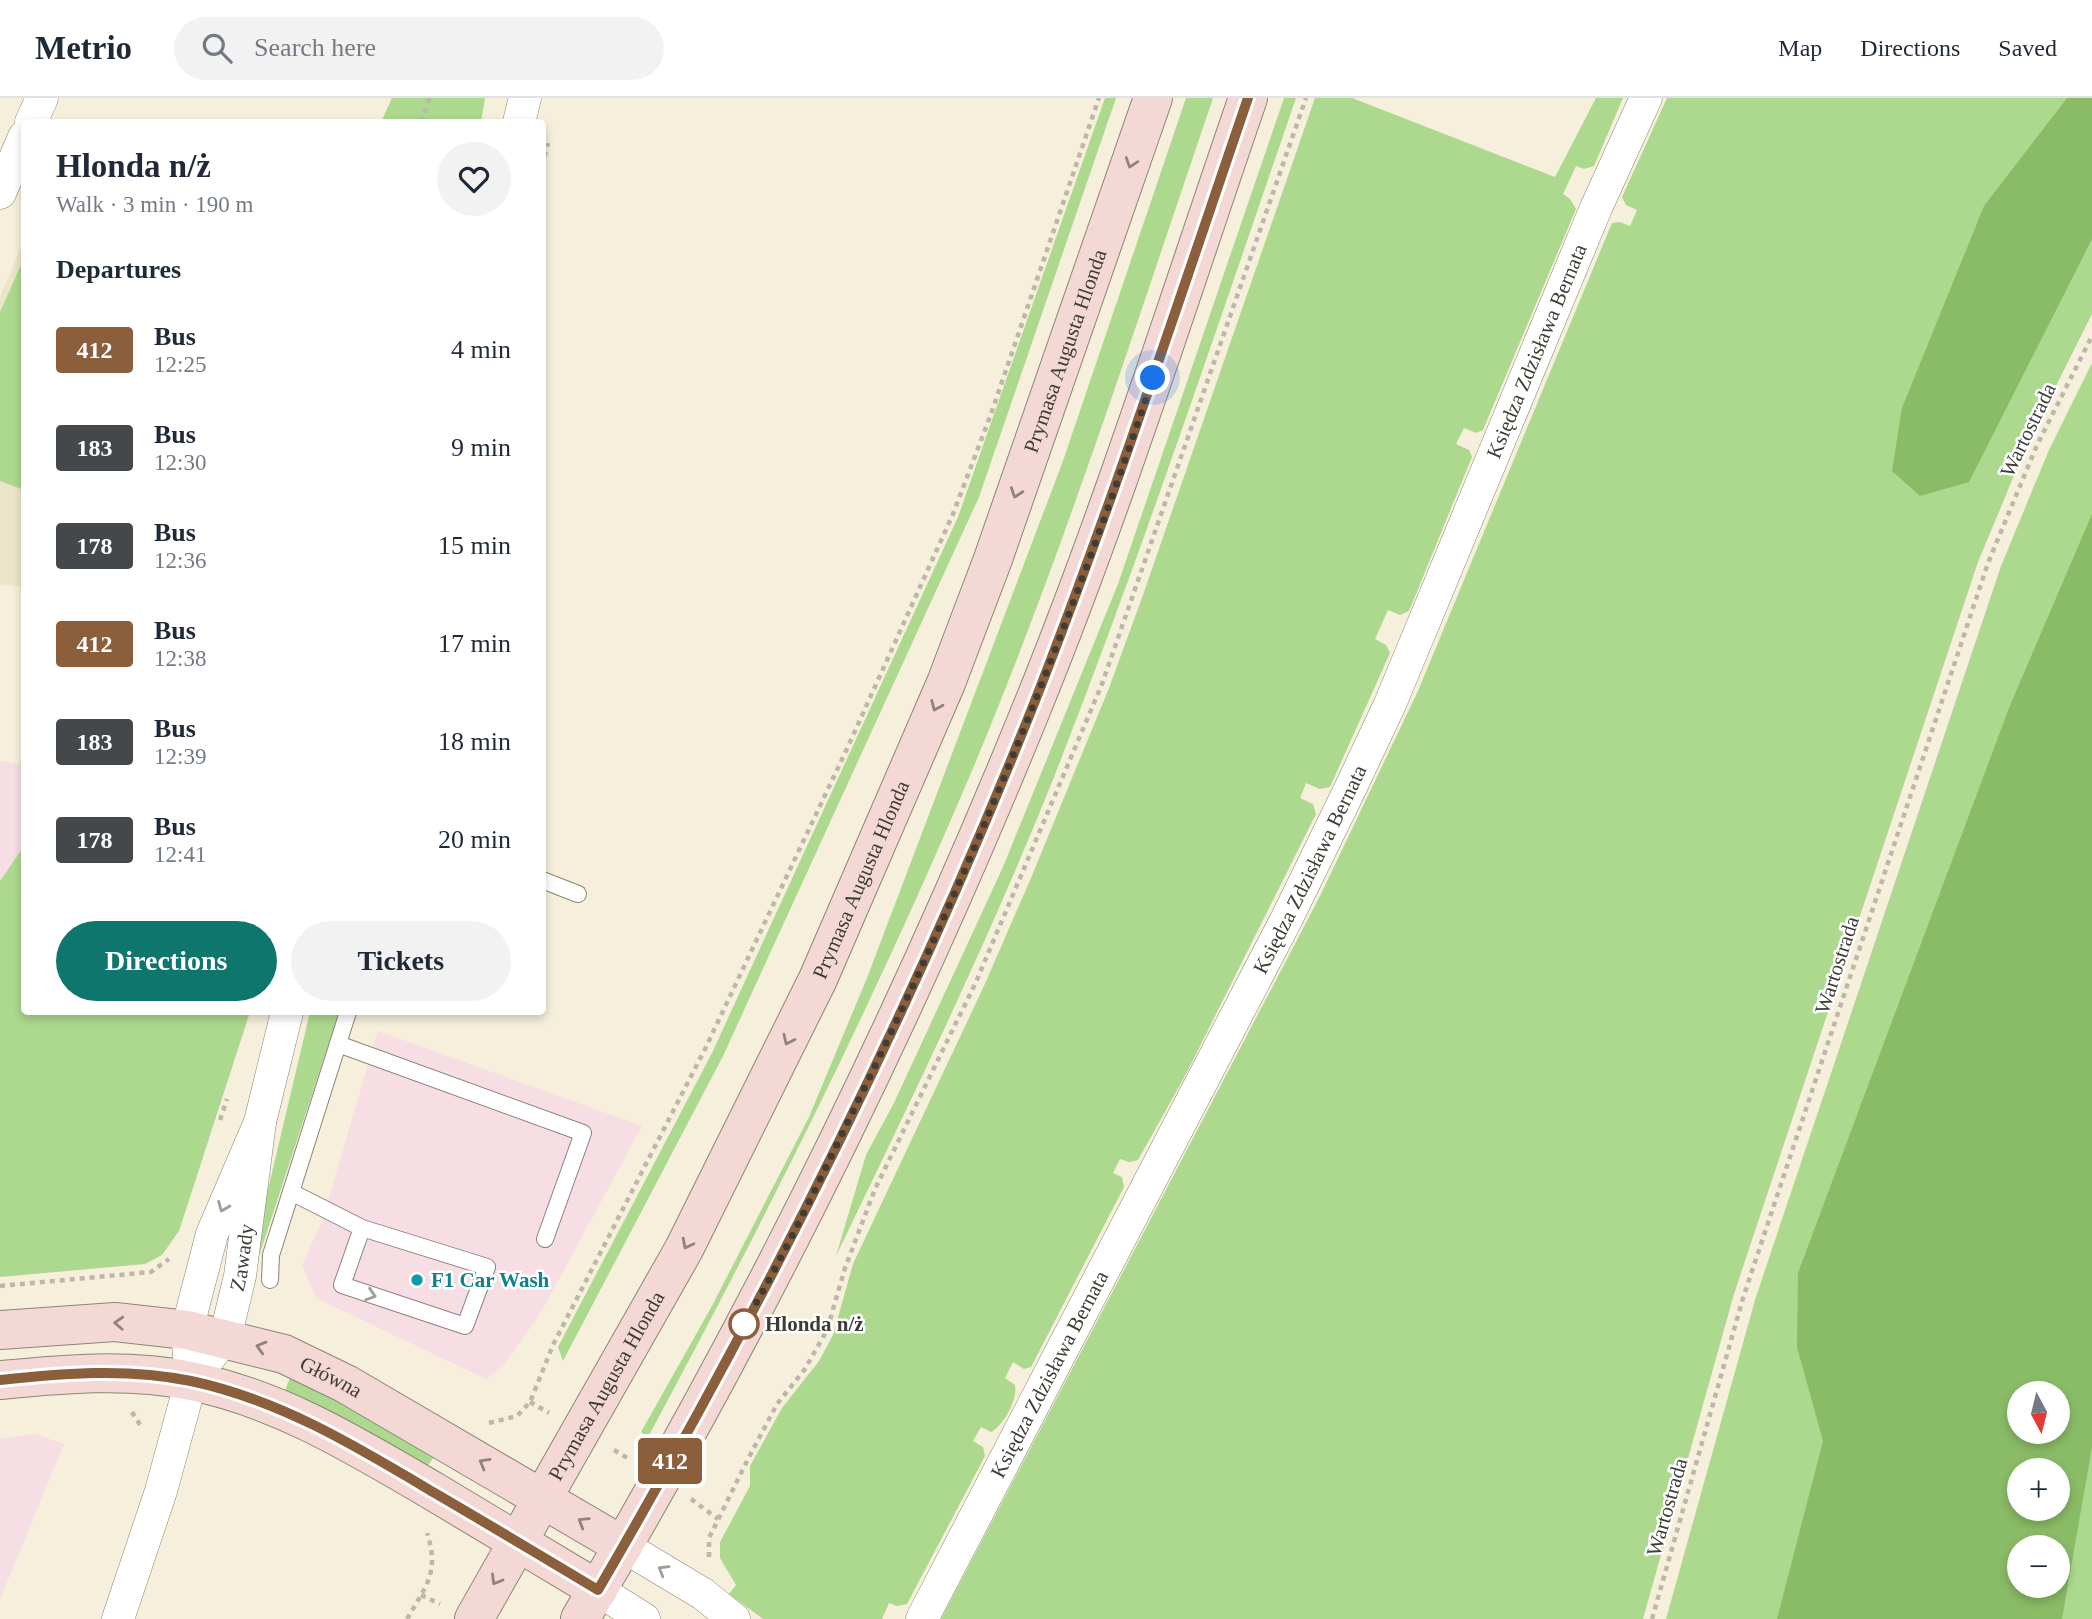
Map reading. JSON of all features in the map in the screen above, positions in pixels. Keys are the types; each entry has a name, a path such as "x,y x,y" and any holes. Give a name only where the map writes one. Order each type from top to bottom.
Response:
{"main road":[{"name":"Prymasa Augusta Hlonda","path":"474,1619 684,1249 818,979 946,683 1153,98"},
{"path":"0,1380 103,1373 191,1381 265,1404 311,1422 519,1542 589,1604 812,1196 954,896 1034,702 1104,520 1248,98"},
{"name":"Główna","path":"0,1330 116,1322 187,1330 284,1354 543,1497 623,1546"}],"street":[{"path":"32,119 42,98"},
{"path":"520,119 525,98"},
{"name":"Księdza Zdzisława Bernata","path":"922,1619 1287,918 1351,787 1390,704 1596,208 1646,98"},
{"path":"0,193 21,144"},
{"name":"Zawady","path":"118,1619 161,1491 191,1381 187,1330 212,1234 260,1122 286,1015"},
{"name":"Zawady","path":"191,1381 225,1338 257,1256 260,1122"},
{"path":"623,1546 703,1594 734,1619"},
{"path":"589,1604 644,1619"}],"lane":[{"path":"546,882 578,894"},
{"path":"270,1280 257,1256 291,1192 347,1015"},
{"path":"338,1044 583,1133 545,1240"},
{"path":"291,1192 362,1227 486,1267 465,1326 342,1285 362,1227"}],"path":[{"path":"422,119 430,98"},
{"path":"486,1422 497,1423 517,1416 530,1402 552,1345 705,1049 839,766 953,514 1099,98"},
{"path":"703,1594 717,1573 709,1558 709,1538 777,1404 805,1368 827,1330 845,1268 875,1189 976,982 1102,684 1306,98"},
{"name":"Wartostrada","path":"1652,1619 1743,1298 1988,564 2033,455 2092,336"},
{"path":"217,1129 230,1090"},
{"path":"0,1286 151,1272 174,1252"},
{"path":"407,1619 429,1582 433,1569 433,1551 426,1529"}],"shaded area":[{"path":"21,248 21,587 0,584 0,296"},
{"path":"0,761 21,764 21,850 0,881"},
{"path":"378,1031 642,1126 540,1314 503,1366 486,1379 316,1298 302,1265 322,1221"},
{"path":"35,1434 64,1444 0,1599 0,1439"}],"green space":[{"path":"392,98 485,98 482,119 382,119"},
{"path":"1105,98 1116,98 979,497 723,1056 563,1361 558,1347 712,1053 958,517"},
{"path":"1186,98 1213,98 1099,434 1007,684 937,852 819,1106 648,1437 641,1432 712,1306 809,1117 867,978 1063,461"},
{"path":"1284,98 1296,98 1149,524 1054,777 976,959 836,1256 866,1155 894,1103 1003,867 1118,584"},
{"path":"1315,98 1352,98 1555,177 1596,98 1623,98 1594,166 1584,169 1576,166 1563,194 1576,209 1483,430 1476,433 1464,428 1456,444 1469,450 1472,457 1409,611 1400,615 1388,610 1375,639 1386,645 1390,653 1330,787 1320,789 1306,783 1300,798 1313,804 1316,814 1185,1076 1138,1160 1129,1162 1120,1159 1113,1173 1122,1177 1124,1187 1031,1367 1024,1369 1013,1362 1005,1378 1015,1385 1012,1404 996,1429 991,1432 981,1427 973,1441 983,1447 985,1456 907,1604 897,1606 889,1603 882,1619 763,1619 729,1594 736,1585 720,1558 720,1542 750,1486 750,1466 782,1408 819,1361 833,1335 853,1264 984,986 1031,878 1109,688 1143,595"},
{"path":"1667,98 2092,98 2092,314 2028,442 1978,562 1734,1294 1643,1619 941,1619 1320,896 1418,691 1612,223 1620,222 1630,226 1637,210 1626,205 1622,197"},
{"path":"2067,98 2092,98 2092,239 1969,482 1920,496 1892,471 1902,408 1984,206"},
{"path":"21,265 21,489 0,481 0,312"},
{"path":"2092,363 2092,1619 1666,1619 1755,1300 2001,566 2049,450"},
{"path":"2092,514 2092,1447 2070,1573 2070,1535 2007,1535 2007,1598 2066,1598 2062,1619 1777,1619 1823,1441 1797,1347 1798,1273 2009,708"},
{"path":"21,850 21,1015 249,1015 179,1231 162,1255 145,1264 0,1277 0,881"},
{"path":"309,1015 338,1015 259,1256 262,1215"},
{"path":"290,1378 334,1397 435,1455 426,1469 284,1393"}],"bus line":[{"name":"412","path":"0,1380 91,1373 152,1376 191,1381 265,1404 311,1422 361,1449 598,1590 812,1196 910,994 954,896 1034,702 1104,520 1248,98"}],"place":[{"name":"F1 Car Wash","path":"417,1280"},
{"name":"Hlonda n/ż","path":"744,1324"}],"route":[{"path":"744,1324 823,1174 954,896 1104,520 1153,378"}]}
